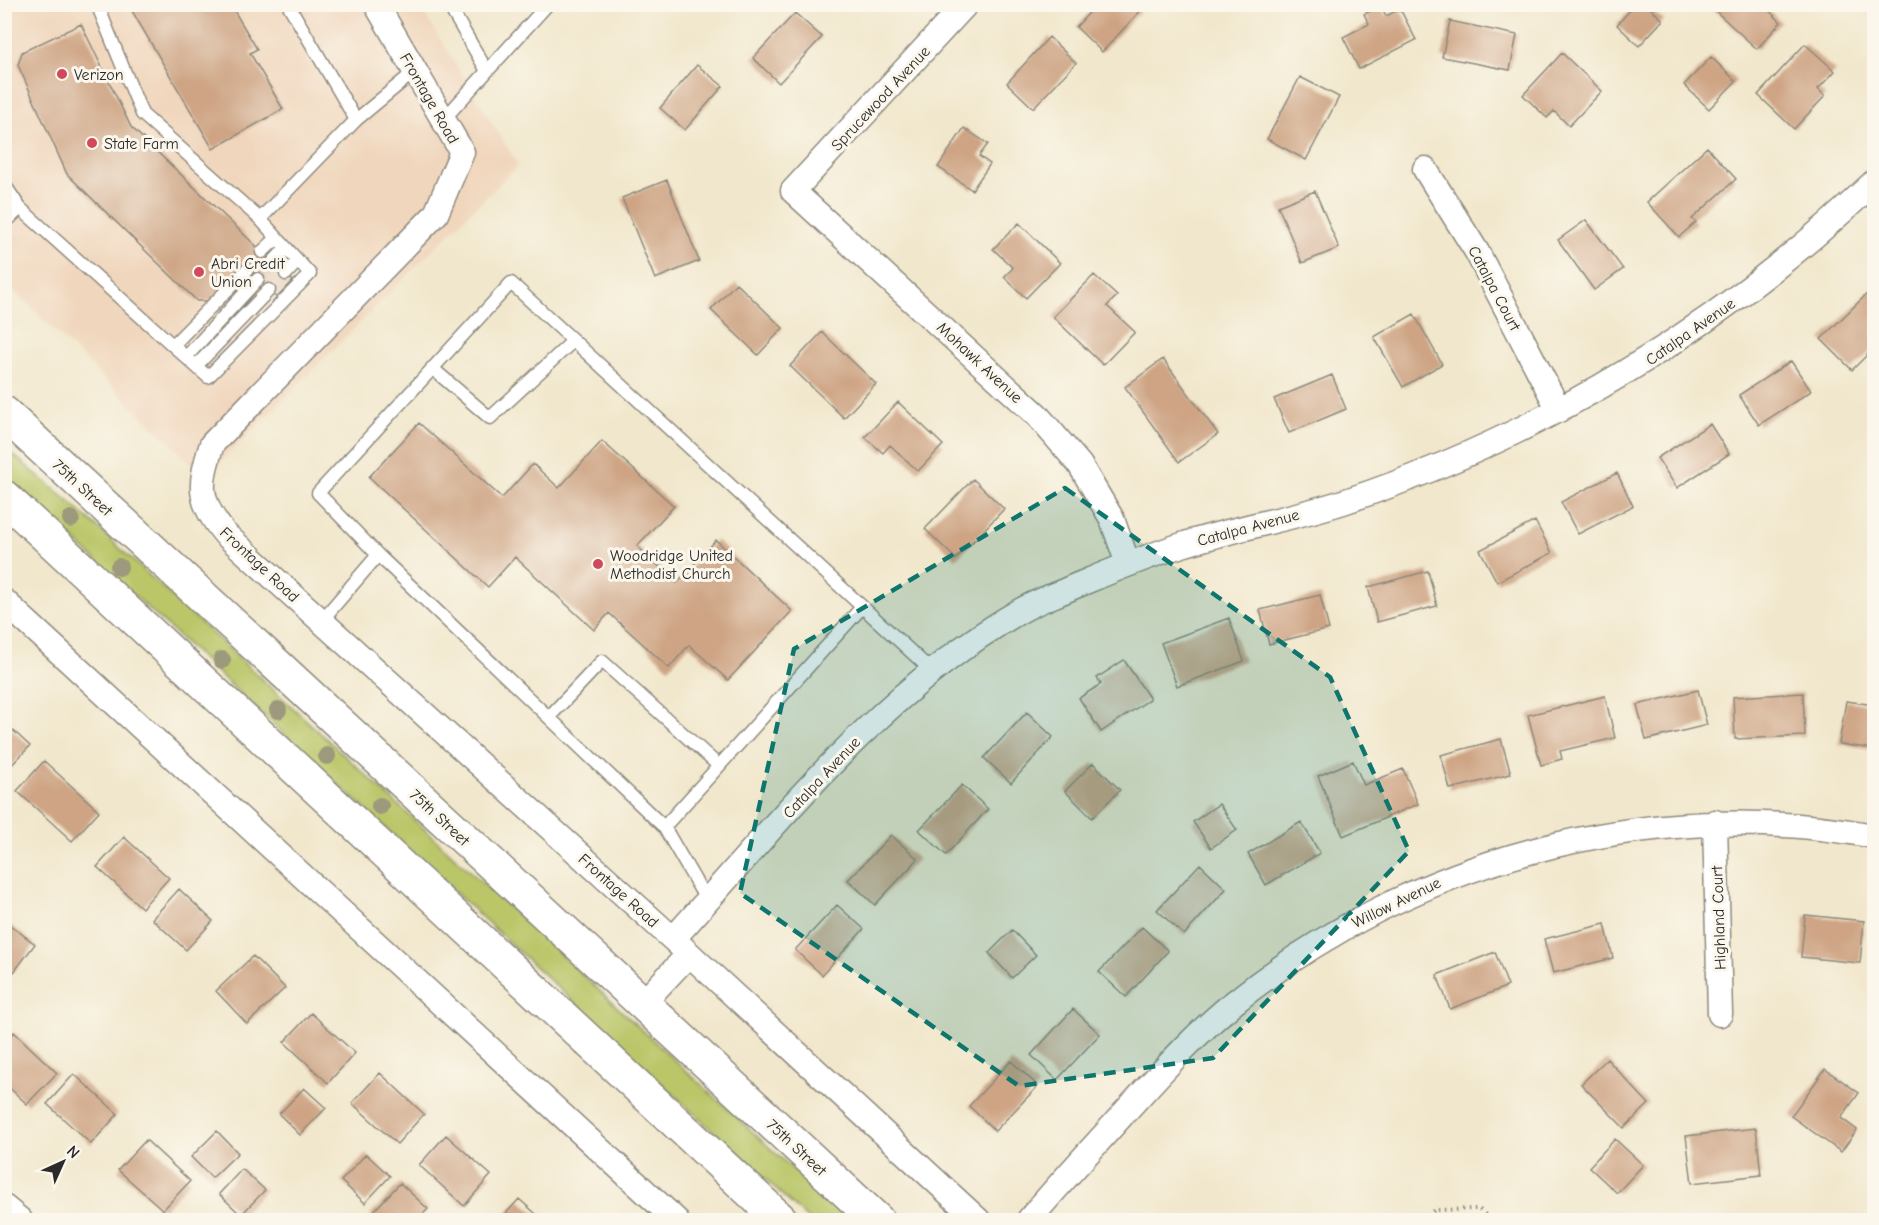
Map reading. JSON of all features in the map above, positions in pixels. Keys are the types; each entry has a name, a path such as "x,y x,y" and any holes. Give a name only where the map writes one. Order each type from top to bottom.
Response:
{"main road":[{"name":"75th Street","path":"4,412 877,1221"},
{"path":"4,497 781,1221"}],"street":[{"name":"Frontage Road","path":"376,4 462,152 436,214 212,444 202,481 208,514 225,534 681,946 978,1221"},
{"name":"Sprucewood Avenue","path":"793,191 966,4"},
{"name":"Catalpa Court","path":"1425,169 1478,252 1559,410"},
{"name":"Catalpa Avenue","path":"642,1004 681,946 707,901 835,759 932,671 986,631 1024,608 1128,564 1184,544 1342,502 1417,475 1559,410 1611,383 1711,318 1819,235 1875,183"},
{"name":"Mohawk Avenue","path":"793,191 1037,415 1080,465 1112,519 1128,564"},
{"path":"4,601 676,1221"},
{"name":"Willow Avenue","path":"1029,1221 1172,1060 1229,1007 1306,949 1393,901 1447,878 1527,851 1575,839 1715,822 1836,828 1875,836"},
{"name":"Highland Court","path":"1715,822 1720,1014"},
{"path":"4,1207 20,1221"}],"lane":[{"path":"4,184 20,208 208,377 310,274 260,219 142,114 97,4"},
{"path":"288,4 356,120"},
{"path":"448,4 487,71"},
{"path":"443,120 548,4"},
{"path":"260,219 356,120 415,71"},
{"path":"4,224 20,208"},
{"path":"262,252 277,238"},
{"path":"273,262 286,248"},
{"path":"286,274 298,261"},
{"path":"173,345 247,270"},
{"path":"186,357 258,279"},
{"path":"707,901 664,827 378,555 318,493 511,283 932,671"},
{"path":"196,366 269,290"},
{"path":"432,368 490,418 573,341"},
{"path":"322,620 378,555"},
{"path":"664,827 862,607"},
{"path":"549,717 602,660 719,766"}],"path":[{"path":"1424,1221 1434,1210 1479,1209 1492,1221"}],"highlighted area":[{"path":"1065,488 1330,677 1409,851 1213,1058 1019,1086 740,893 794,649"}],"shaded area":[{"path":"4,5 419,5 518,165 205,477 5,282"}],"green space":[{"path":"4,447 73,505 848,1220 809,1220 5,476"}],"building":[{"path":"128,4 230,4 257,49 250,53 283,109 213,149"},
{"path":"1097,4 1143,4 1145,6 1102,52 1076,27"},
{"path":"1635,4 1646,4 1663,20 1639,46 1617,25"},
{"path":"1713,4 1762,4 1781,22 1757,49 1711,7"},
{"path":"1381,6 1386,16 1400,9 1416,40 1359,69 1343,37 1369,24 1364,14"},
{"path":"795,13 822,37 779,83 753,58"},
{"path":"1450,21 1517,35 1510,70 1442,57"},
{"path":"81,24 131,127 293,281 277,298 245,267 213,301 197,301 67,174 18,65 22,52"},
{"path":"1049,37 1076,63 1033,108 1007,83"},
{"path":"1805,44 1835,71 1818,89 1825,96 1794,129 1758,95"},
{"path":"1562,53 1602,91 1569,126 1554,111 1547,118 1523,95"},
{"path":"1711,57 1736,81 1709,109 1684,85"},
{"path":"697,65 723,86 685,130 660,108"},
{"path":"1300,77 1339,97 1306,160 1267,139"},
{"path":"964,128 988,144 979,156 990,164 972,190 938,167"},
{"path":"1707,147 1736,179 1692,219 1696,222 1679,237 1647,202"},
{"path":"667,180 699,261 655,279 622,198"},
{"path":"1315,191 1339,248 1302,263 1278,206"},
{"path":"1586,220 1623,269 1594,290 1558,240"},
{"path":"1019,223 1060,263 1026,298 1004,277 1013,268 993,249"},
{"path":"1094,275 1117,296 1107,306 1135,332 1103,365 1053,317"},
{"path":"736,283 783,328 758,355 711,310"},
{"path":"1871,290 1874,294 1874,348 1852,370 1821,339"},
{"path":"1414,314 1442,364 1403,387 1374,337"},
{"path":"822,332 876,384 844,418 790,366"},
{"path":"1163,359 1218,434 1179,462 1125,387"},
{"path":"1791,361 1811,391 1759,425 1739,395"},
{"path":"1332,375 1346,409 1289,433 1274,399"},
{"path":"898,402 943,445 918,471 890,445 883,453 865,437"},
{"name":"Woodridge United Methodist Church","path":"419,423 502,498 533,464 559,488 602,441 674,506 637,546 677,583 716,540 792,611 728,680 689,645 669,668 609,613 594,630 515,557 488,587 369,477"},
{"path":"1710,424 1729,454 1677,488 1657,458"},
{"path":"1617,473 1633,506 1578,534 1561,502"},
{"path":"973,479 1004,509 956,559 925,529"},
{"path":"1535,521 1552,553 1497,582 1480,550"},
{"path":"1428,571 1437,606 1377,622 1368,587"},
{"path":"1320,595 1329,629 1269,644 1260,610"},
{"path":"1229,618 1244,661 1177,686 1161,643"},
{"path":"1124,660 1150,699 1101,732 1079,698 1101,684 1097,678"},
{"path":"1698,690 1707,725 1646,740 1637,705"},
{"path":"1803,693 1805,736 1735,739 1733,697"},
{"path":"1605,696 1615,738 1560,751 1562,759 1541,765 1528,715"},
{"path":"1846,701 1874,705 1874,749 1839,744"},
{"path":"1027,712 1053,737 1011,783 984,758"},
{"path":"4,722 30,746 4,773"},
{"path":"1501,739 1511,774 1450,789 1441,755"},
{"path":"44,761 99,811 72,841 17,791"},
{"path":"1353,761 1364,785 1403,769 1418,804 1343,836 1318,776"},
{"path":"1093,763 1120,790 1092,818 1065,791"},
{"path":"962,785 988,809 946,855 919,830"},
{"path":"1219,804 1237,830 1211,848 1193,822"},
{"path":"1301,822 1320,853 1266,885 1248,854"},
{"path":"891,835 918,859 875,905 848,880"},
{"path":"124,837 169,878 142,908 97,867"},
{"path":"1200,864 1226,889 1184,935 1157,910"},
{"path":"179,889 213,921 186,950 152,919"},
{"path":"837,905 864,929 822,975 795,950"},
{"path":"1805,915 1864,921 1860,963 1801,957"},
{"path":"6,922 35,944 14,972 5,965"},
{"path":"1605,924 1613,958 1553,973 1544,939"},
{"path":"1142,927 1168,951 1126,997 1099,972"},
{"path":"1012,930 1036,955 1012,978 989,953"},
{"path":"1495,952 1508,986 1450,1009 1437,975"},
{"path":"253,956 285,988 247,1024 216,991"},
{"path":"1073,1009 1100,1034 1057,1080 1031,1055"},
{"path":"311,1013 355,1053 328,1083 284,1042"},
{"path":"14,1032 57,1073 27,1104 4,1083 4,1043"},
{"path":"1607,1059 1649,1104 1624,1128 1581,1084"},
{"path":"1011,1061 1038,1086 995,1131 969,1106"},
{"path":"1825,1069 1859,1093 1841,1118 1857,1130 1841,1152 1791,1116"},
{"path":"380,1073 424,1114 397,1144 352,1103"},
{"path":"74,1074 118,1114 91,1144 47,1104"},
{"path":"304,1088 326,1108 300,1135 279,1114"},
{"path":"1756,1128 1761,1175 1692,1183 1686,1136"},
{"path":"217,1131 238,1153 212,1178 191,1157"},
{"path":"446,1135 491,1175 464,1206 419,1165"},
{"path":"1615,1139 1643,1165 1617,1193 1589,1167"},
{"path":"146,1140 190,1181 163,1210 118,1170"},
{"path":"366,1154 390,1176 365,1203 341,1181"},
{"path":"242,1169 265,1190 241,1215 219,1194"},
{"path":"400,1183 428,1209 417,1220 376,1220 370,1215"},
{"path":"519,1199 543,1220 500,1220"}],"place":[{"name":"Verizon","path":"62,74"},
{"name":"State Farm","path":"92,143"},
{"name":"Abri Credit Union","path":"199,272"},
{"name":"Woodridge United Methodist Church","path":"598,564"}]}
